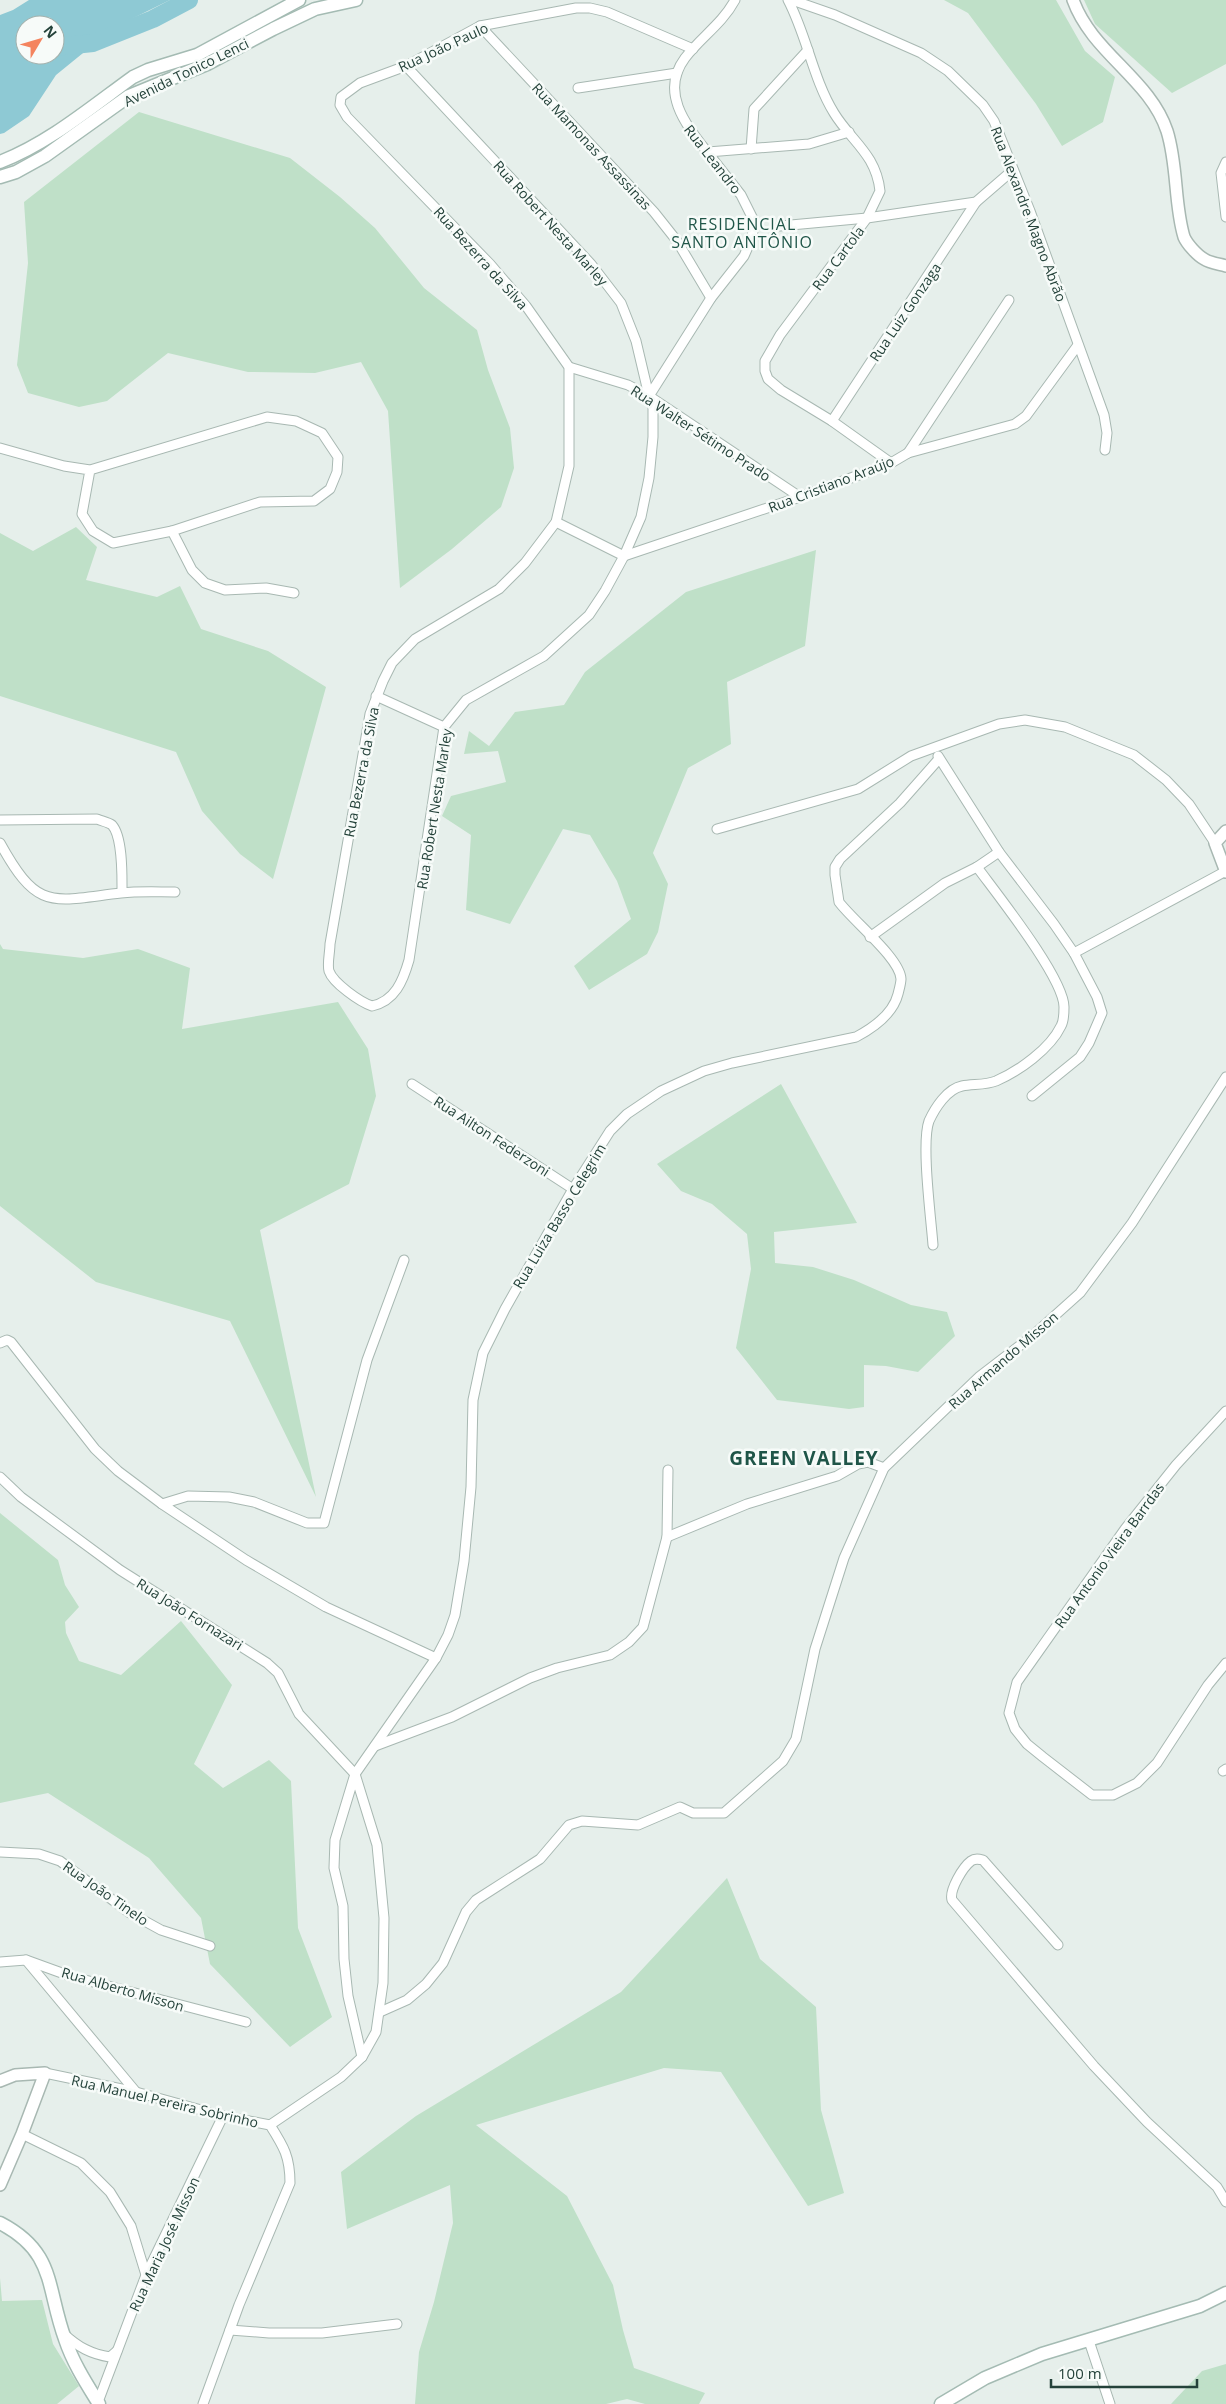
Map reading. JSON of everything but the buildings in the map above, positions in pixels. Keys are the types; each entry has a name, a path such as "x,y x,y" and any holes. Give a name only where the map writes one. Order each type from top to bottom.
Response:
{"main road":[{"name":"Avenida Tonico Lenci","path":"0,162 23,154 133,77 148,70 197,55 299,0"},
{"name":"Avenida Tonico Lenci","path":"0,177 16,172 45,156 129,96 207,64 315,9 356,0"},
{"path":"0,2223 17,2232 34,2247 50,2278 62,2332 74,2364 98,2403"},
{"path":"941,2404 986,2378 1042,2354 1090,2341 1200,2306 1226,2293"}],"street":[{"path":"578,88 677,73 693,49 719,24 735,0"},
{"name":"Rua Cartola","path":"788,0 799,20 808,50 834,114 864,150 874,167 880,185 879,195 867,218 780,335 765,361 764,371 775,385 832,421 891,464"},
{"name":"Rua Alexandre Magno Abrão","path":"792,0 903,44 948,71 983,105 994,121 1014,170 1104,415 1107,433 1105,450"},
{"path":"1073,0 1080,19 1093,38 1155,106 1167,130 1175,164 1184,238 1204,259 1226,266"},
{"name":"Rua João Paulo","path":"341,97 360,83 406,66 480,26 568,9 590,8 607,12 650,33 693,49"},
{"name":"Rua Mamonas Assassinas","path":"480,26 654,212 676,241 711,298"},
{"path":"751,149 754,109 808,50"},
{"name":"Rua Robert Nesta Marley","path":"361,1001 372,1006 387,1001 404,978 410,960 444,726 466,700 544,656 589,615 624,556 640,516 649,478 653,429 653,404 649,396 636,341 621,303 591,264 406,66"},
{"name":"Rua Leandro","path":"649,396 711,298 744,256 754,227 748,207 741,195 680,116 676,86 677,73"},
{"name":"Rua Bezerra da Silva","path":"341,97 340,105 347,117 490,264 526,306 569,367 569,466 556,522 525,563 499,589 415,639 392,663 376,696 370,714 330,944 328,969 335,980 361,1001"},
{"path":"708,152 809,144 849,132"},
{"path":"1226,162 1221,173 1226,217"},
{"name":"Rua Luiz Gonzaga","path":"832,421 976,202 1014,170"},
{"path":"780,226 867,218 976,202"},
{"path":"908,453 1010,300"},
{"name":"Rua Cristiano Araújo","path":"624,556 800,497 891,464 908,453 1000,428 1022,419 1078,345"},
{"name":"Rua Walter Sétimo Prado","path":"569,367 628,385 649,396 800,497"},
{"path":"0,448 64,466 90,470 267,417 296,421 322,433 338,457 337,472 330,489 314,501 260,502 172,531 113,543 94,532 82,514 90,470"},
{"path":"556,522 624,556"},
{"path":"172,531 192,570 205,583 225,590 266,588 294,593"},
{"path":"376,696 444,726"},
{"path":"717,830 858,789 911,756 999,724 1025,720 1065,727 1134,755 1166,780 1189,804 1215,843 1226,871 1074,953"},
{"path":"936,748 938,760 999,852 1074,953 1097,997 1102,1013 1096,1029 1080,1058 1032,1096"},
{"name":"Rua Luiza Basso Celegrim","path":"362,2057 348,1996 344,1959 343,1906 334,1868 336,1840 355,1774 436,1658 448,1635 455,1615 464,1561 471,1487 473,1400 483,1353 504,1309 573,1189 610,1131 641,1103 661,1091 704,1071 732,1063 856,1037 881,1019 896,998 901,979 888,953 870,937 839,902 836,890 835,867 857,841 900,803 938,760"},
{"path":"0,820 97,819 111,824 116,833 122,864 122,892"},
{"path":"1215,843 1226,831"},
{"path":"0,844 16,873 31,888 47,898 71,900 122,892 175,892"},
{"path":"870,937 945,883 976,867 999,852"},
{"path":"933,1245 926,1144 929,1122 941,1101 959,1087 994,1082 1011,1073 1045,1048 1062,1025 1064,1005 1058,986 1027,936 976,867"},
{"name":"Rua Armando Misson","path":"884,1468 980,1376 1031,1337 1080,1293 1132,1224 1226,1077"},
{"name":"Rua Ailton Federzoni","path":"412,1084 573,1189"},
{"path":"162,1504 188,1496 229,1497 254,1502 307,1523 321,1524 326,1520 367,1360 404,1260"},
{"path":"0,1343 7,1340 11,1342 95,1449 118,1471 162,1504 246,1560 326,1607 436,1658"},
{"name":"Rua Antonio Vieira Barrdas","path":"1226,1411 1176,1465 1125,1529 1017,1682 1009,1713 1015,1729 1027,1744 1092,1795 1113,1795 1137,1783 1157,1763 1208,1685 1226,1663"},
{"path":"380,2012 407,2000 426,1984 443,1963 466,1912 476,1900 540,1859 569,1825 582,1821 638,1825 680,1807 693,1813 724,1814 783,1761 796,1739 815,1649 844,1558 884,1468 868,1462 858,1464 837,1476 747,1504 667,1537"},
{"path":"375,1746 452,1717 557,1668 610,1655 629,1642 643,1627 667,1537 668,1470"},
{"name":"Rua João Fornazari","path":"0,1477 21,1498 120,1570 267,1663 283,1682 299,1714 355,1774"},
{"path":"270,2125 341,2077 362,2057 376,2032 380,2012 384,1918 377,1845 355,1774"},
{"name":"Rua João Tinelo","path":"0,1852 39,1854 60,1861 130,1913 161,1930 210,1946"},
{"path":"1058,1945 983,1860 976,1859 970,1861 952,1889 952,1900 1094,2066 1147,2122 1218,2187 1226,2202"},
{"path":"26,1960 136,2092"},
{"name":"Rua Alberto Misson","path":"0,1962 26,1960 70,1976 246,2022"},
{"path":"0,2185 45,2073"},
{"name":"Rua Manuel Pereira Sobrinho","path":"0,2081 15,2076 45,2073 136,2092 223,2116 270,2125 280,2140 290,2162 290,2183 230,2330 203,2404"},
{"name":"Rua Maria José Misson","path":"98,2403 146,2275 223,2116"},
{"path":"22,2134 80,2163 110,2192 132,2226 146,2275"},
{"path":"230,2330 269,2333 322,2333 396,2324"},
{"path":"62,2332 76,2345 97,2354 110,2357 118,2351"},
{"path":"1090,2341 1110,2404"}],"green space":[{"path":"944,0 1056,0 1085,51 1115,77 1103,122 1062,146 1036,104 968,13"},
{"path":"1084,0 1226,0 1226,64 1172,93 1095,24"},
{"path":"139,112 290,158 340,197 375,228 424,288 477,330 488,370 510,428 514,468 501,507 452,549 400,588 388,411 361,362 315,373 248,372 168,353 107,401 79,407 28,393 17,365 28,263 24,202"},
{"path":"76,527 97,547 86,580 157,597 180,586 201,629 268,651 326,687 273,879 240,854 202,811 176,752 0,696 0,533 33,551"},
{"path":"816,550 805,646 727,682 731,744 688,768 653,853 668,884 658,932 647,954 589,990 574,966 631,919 617,881 590,835 563,829 510,924 466,910 471,835 442,816 451,796 506,782 498,751 464,754 469,731 489,746 515,712 564,705 585,672 686,592"},
{"path":"0,944 3,949 83,958 138,949 190,968 182,1029 338,1002 368,1049 376,1096 349,1184 260,1230 316,1497 230,1321 96,1282 0,1206"},
{"path":"781,1084 857,1223 774,1232 775,1263 813,1267 854,1280 911,1305 947,1312 955,1336 918,1372 886,1366 864,1365 864,1407 849,1409 777,1400 736,1348 751,1269 747,1234 712,1204 681,1191 657,1164"},
{"path":"0,1513 58,1560 65,1585 79,1607 65,1622 66,1633 79,1661 121,1675 181,1621 232,1685 194,1764 223,1788 269,1760 291,1781 298,1928 332,2017 290,2047 210,1964 201,1918 149,1858 48,1793 0,1803"},
{"path":"727,1878 760,1959 816,2007 821,2110 844,2193 808,2206 721,2072 664,2068 476,2125 567,2196 613,2285 634,2368 705,2393 699,2404 645,2404 627,2399 606,2404 415,2404 419,2352 434,2302 453,2223 450,2185 347,2229 341,2172 416,2116 621,1992"},
{"path":"0,2278 2,2301 42,2300 53,2344 79,2386 57,2404 0,2404"},
{"path":"1226,2364 1226,2404 1171,2404 1202,2371"}],"water":[{"path":"29,0 170,0 115,27 56,75 29,116 0,134 0,15 13,10"}],"waterway":[{"path":"65,46 93,43 153,19 189,0"}],"district":[{"name":"RESIDENCIAL SANTO ANTÔNIO","path":"742,233"},
{"name":"GREEN VALLEY","path":"804,1458"}]}
